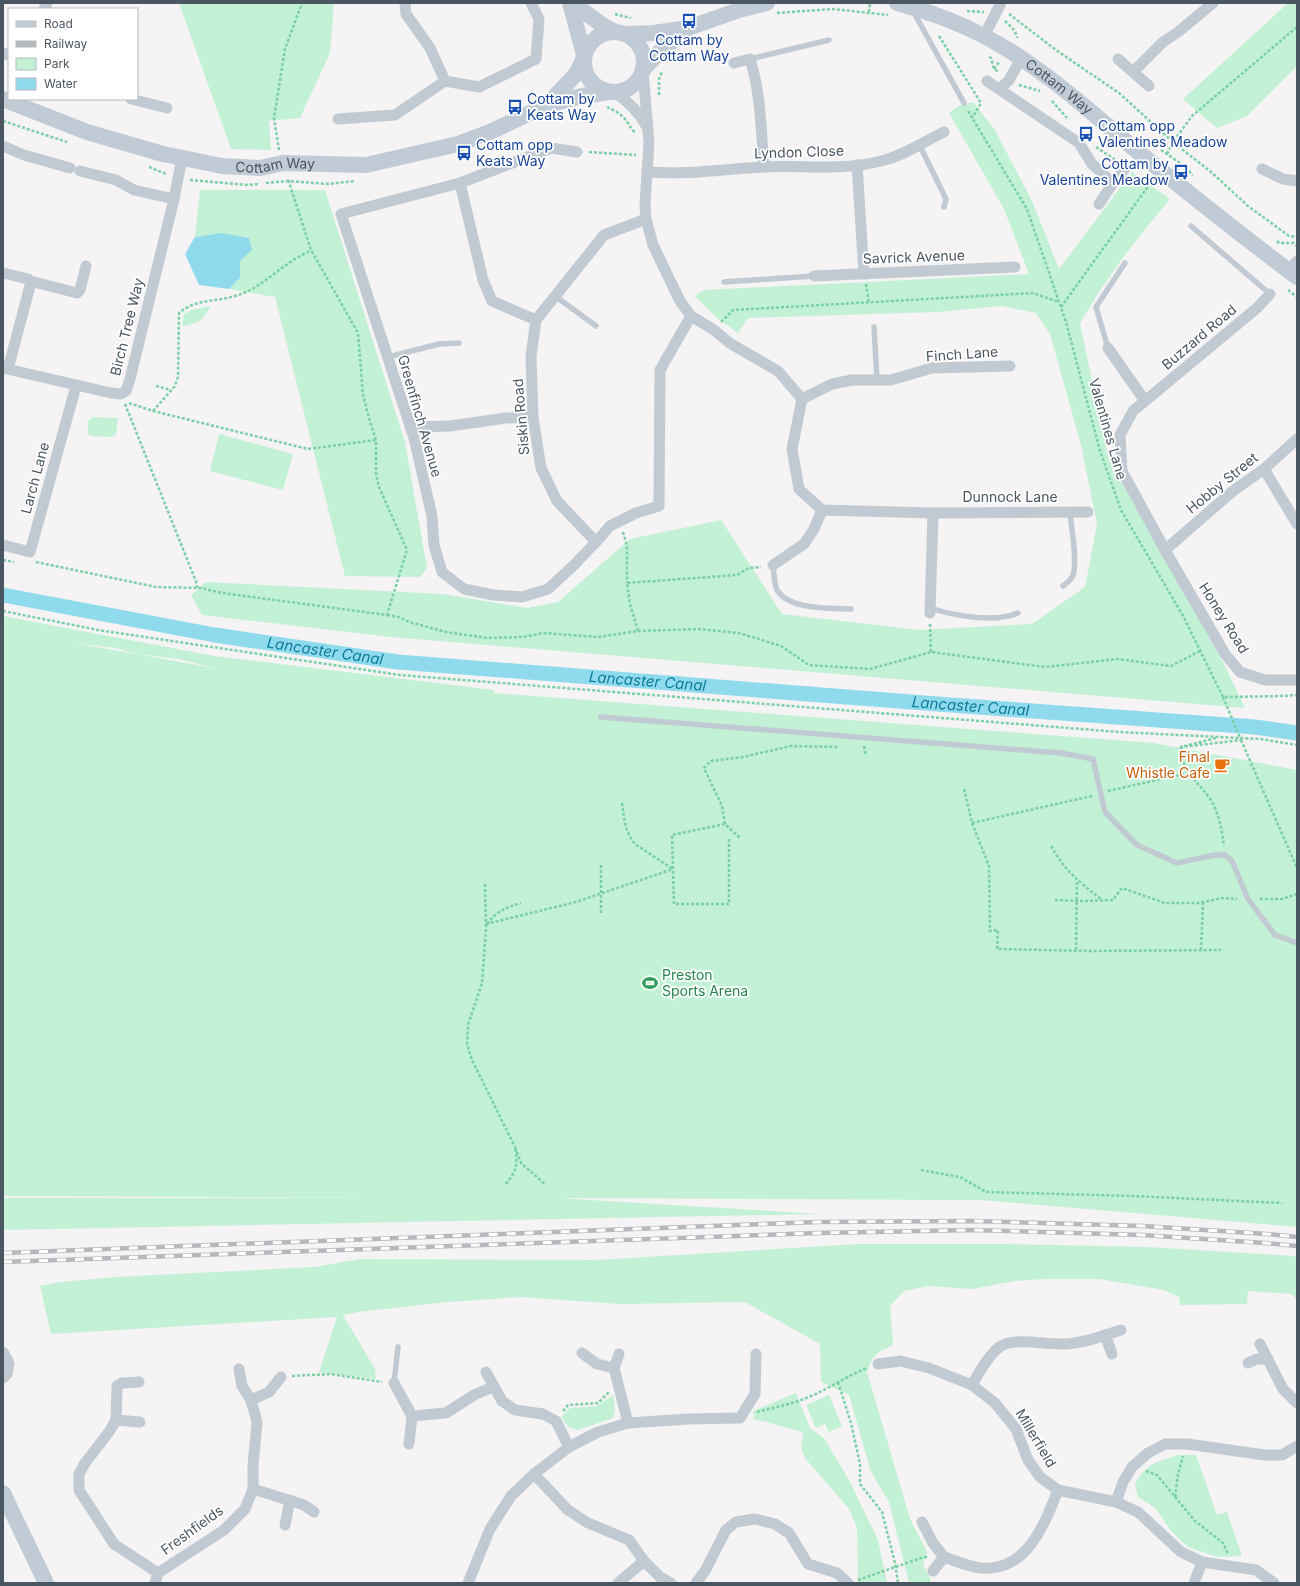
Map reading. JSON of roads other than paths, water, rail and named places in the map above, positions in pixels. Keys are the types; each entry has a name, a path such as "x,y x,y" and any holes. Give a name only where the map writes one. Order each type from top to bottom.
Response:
{"main road":[{"path":"571,3 604,26 632,38 638,44 642,52 644,60 643,70"},
{"path":"571,3 584,57 584,68 587,76 593,84 600,89 611,92 623,91 632,86 638,80 643,70 662,50 688,28"},
{"name":"Cottam Way","path":"904,5 941,16 984,36 1021,59 1068,94 1158,169 1294,270"},
{"path":"584,57 588,46 596,38 605,33 654,33 688,28 739,10 770,8"},
{"name":"Cottam Way","path":"547,105 576,74 584,57"},
{"name":"Cottam Way","path":"3,100 87,132 163,154 222,166 260,168 279,156 366,165 458,144 490,132 547,105 582,96 611,92"},
{"path":"3,1493 46,1583"}],"street":[{"path":"405,3 406,14 430,48 445,81"},
{"path":"338,119 395,115 445,81 479,87 536,59 539,19 531,3"},
{"path":"1133,72 1163,42 1178,32 1213,3"},
{"path":"984,36 1000,6"},
{"path":"734,63 750,58 760,102 764,167"},
{"path":"1000,89 1009,80 1021,59"},
{"path":"1118,60 1149,86"},
{"path":"643,70 647,110 649,156 645,204 646,219 653,245 680,301 692,316 714,330 731,344 778,371 802,399 792,449 799,488 822,510 814,529 804,544 773,565"},
{"path":"987,81 1079,143 1092,164 1113,183"},
{"path":"611,92 634,109 647,127"},
{"path":"135,100 167,108"},
{"name":"Lyndon Close","path":"648,172 687,173 764,167 858,165 881,161 904,153 944,132"},
{"path":"3,146 24,155 116,180 134,190 174,199"},
{"name":"Greenfinch Avenue","path":"577,152 551,148 460,183 341,214 410,427 432,516 434,545 442,572 464,589 494,595 522,597 548,589 596,542"},
{"name":"Birch Tree Way","path":"30,281 31,282 6,369 76,386 121,394 126,391 174,199 182,158"},
{"path":"858,165 864,274"},
{"path":"1098,204 1127,166"},
{"path":"1262,169 1283,179 1297,181"},
{"path":"460,183 483,280 492,301 536,320 604,235 646,219"},
{"path":"3,273 77,293 80,290 86,266"},
{"name":"Savrick Avenue","path":"814,276 1015,267"},
{"name":"Buzzard Road","path":"1165,550 1122,471 1120,435 1133,411 1257,308 1270,294"},
{"path":"596,542 610,526 636,513 659,506 660,370 692,316"},
{"name":"Siskin Road","path":"536,320 532,356 533,417 541,468 557,502 596,542"},
{"path":"1108,348 1145,401"},
{"name":"Finch Lane","path":"802,399 832,384 852,380 891,380 932,368 1010,366"},
{"name":"Larch Lane","path":"3,545 30,552 76,386"},
{"path":"410,427 450,426 506,418 533,417"},
{"name":"Hobby Street","path":"1165,550 1233,491 1264,469 1297,439"},
{"path":"1264,469 1297,524"},
{"name":"Dunnock Lane","path":"822,510 1088,512"},
{"path":"930,610 933,512"},
{"name":"Honey Road","path":"1165,550 1225,654 1240,672 1265,680 1297,680"},
{"path":"972,1385 986,1362 1001,1347 1018,1342 1066,1344 1122,1330"},
{"path":"1105,1335 1112,1354"},
{"path":"1260,1344 1283,1389 1297,1403"},
{"path":"3,1352 9,1363 7,1374 3,1378"},
{"path":"582,1353 597,1364 614,1368"},
{"path":"620,1354 614,1368 628,1423"},
{"path":"468,1583 490,1529 511,1496 534,1474 569,1447 598,1432 628,1423 740,1418 755,1394 756,1354"},
{"path":"1248,1363 1257,1359 1268,1359"},
{"name":"Millerfield","path":"878,1364 900,1361 929,1368 972,1385 995,1403 1016,1429 1028,1460 1040,1477 1058,1490 1116,1502 1138,1512 1181,1552 1202,1562 1256,1570 1274,1583"},
{"name":"Freshfields","path":"116,1420 79,1474 79,1490 114,1544 157,1578 224,1530 245,1509 253,1489 253,1466 257,1422 251,1400 242,1386 239,1369"},
{"path":"486,1372 502,1401 515,1410 543,1414 556,1421 569,1447"},
{"path":"251,1400 269,1392 281,1377"},
{"path":"139,1382 122,1383 117,1386 116,1420 140,1422"},
{"path":"394,1383 412,1416 409,1444"},
{"path":"412,1416 446,1413 474,1395 493,1387"},
{"path":"1116,1502 1123,1482 1132,1467 1148,1453 1166,1444 1188,1444 1265,1456 1282,1455 1297,1446"},
{"path":"534,1474 568,1510 588,1523 629,1540 644,1561 660,1577 671,1583"},
{"path":"253,1489 304,1505 314,1512"},
{"path":"922,1522 933,1543 944,1557 964,1564 983,1568 1002,1566 1022,1555 1042,1528 1058,1490"},
{"path":"285,1525 290,1500"},
{"path":"696,1583 705,1571 726,1530 736,1522 755,1519 775,1524 789,1533 808,1564 837,1573 852,1582"},
{"path":"933,1571 944,1557"},
{"path":"618,1583 644,1561"},
{"path":"1194,1583 1202,1562"}],"lane":[{"path":"904,5 964,103"},
{"path":"750,58 829,40"},
{"path":"919,144 946,199 944,207"},
{"path":"1191,226 1270,294"},
{"path":"1108,348 1096,307 1125,263"},
{"path":"724,282 814,276"},
{"path":"555,296 596,326"},
{"path":"874,327 877,380"},
{"path":"388,357 439,344 459,344"},
{"path":"1063,586 1073,575 1075,560 1070,512"},
{"path":"773,565 777,589 786,599 803,606 850,609"},
{"path":"930,610 990,618 1008,617 1018,613"},
{"path":"601,717 1062,752 1093,759 1105,812 1137,845 1177,863 1215,855 1225,855 1232,861 1248,900 1276,935 1297,943"},
{"path":"394,1383 398,1347"}],"water":[{"path":"221,233 249,238 252,250 240,261 240,278 229,289 199,285 185,254 195,237"}],"waterway":[{"name":"Lancaster Canal","path":"3,595 215,635 398,662 1255,727 1297,733"}],"railway":[{"path":"3,1253 817,1222 971,1221 1143,1226 1297,1237"},
{"path":"3,1262 818,1233 973,1230 1142,1235 1297,1246"}],"place":[{"name":"Cottam by Cottam Way","path":"689,21"},
{"name":"Cottam by Keats Way","path":"515,107"},
{"name":"Cottam opp Valentines Meadow","path":"1086,134"},
{"name":"Cottam opp Keats Way","path":"464,153"},
{"name":"Cottam by Valentines Meadow","path":"1181,172"},
{"name":"Final Whistle Cafe","path":"1222,765"},
{"name":"Preston Sports Arena","path":"650,983"}]}
